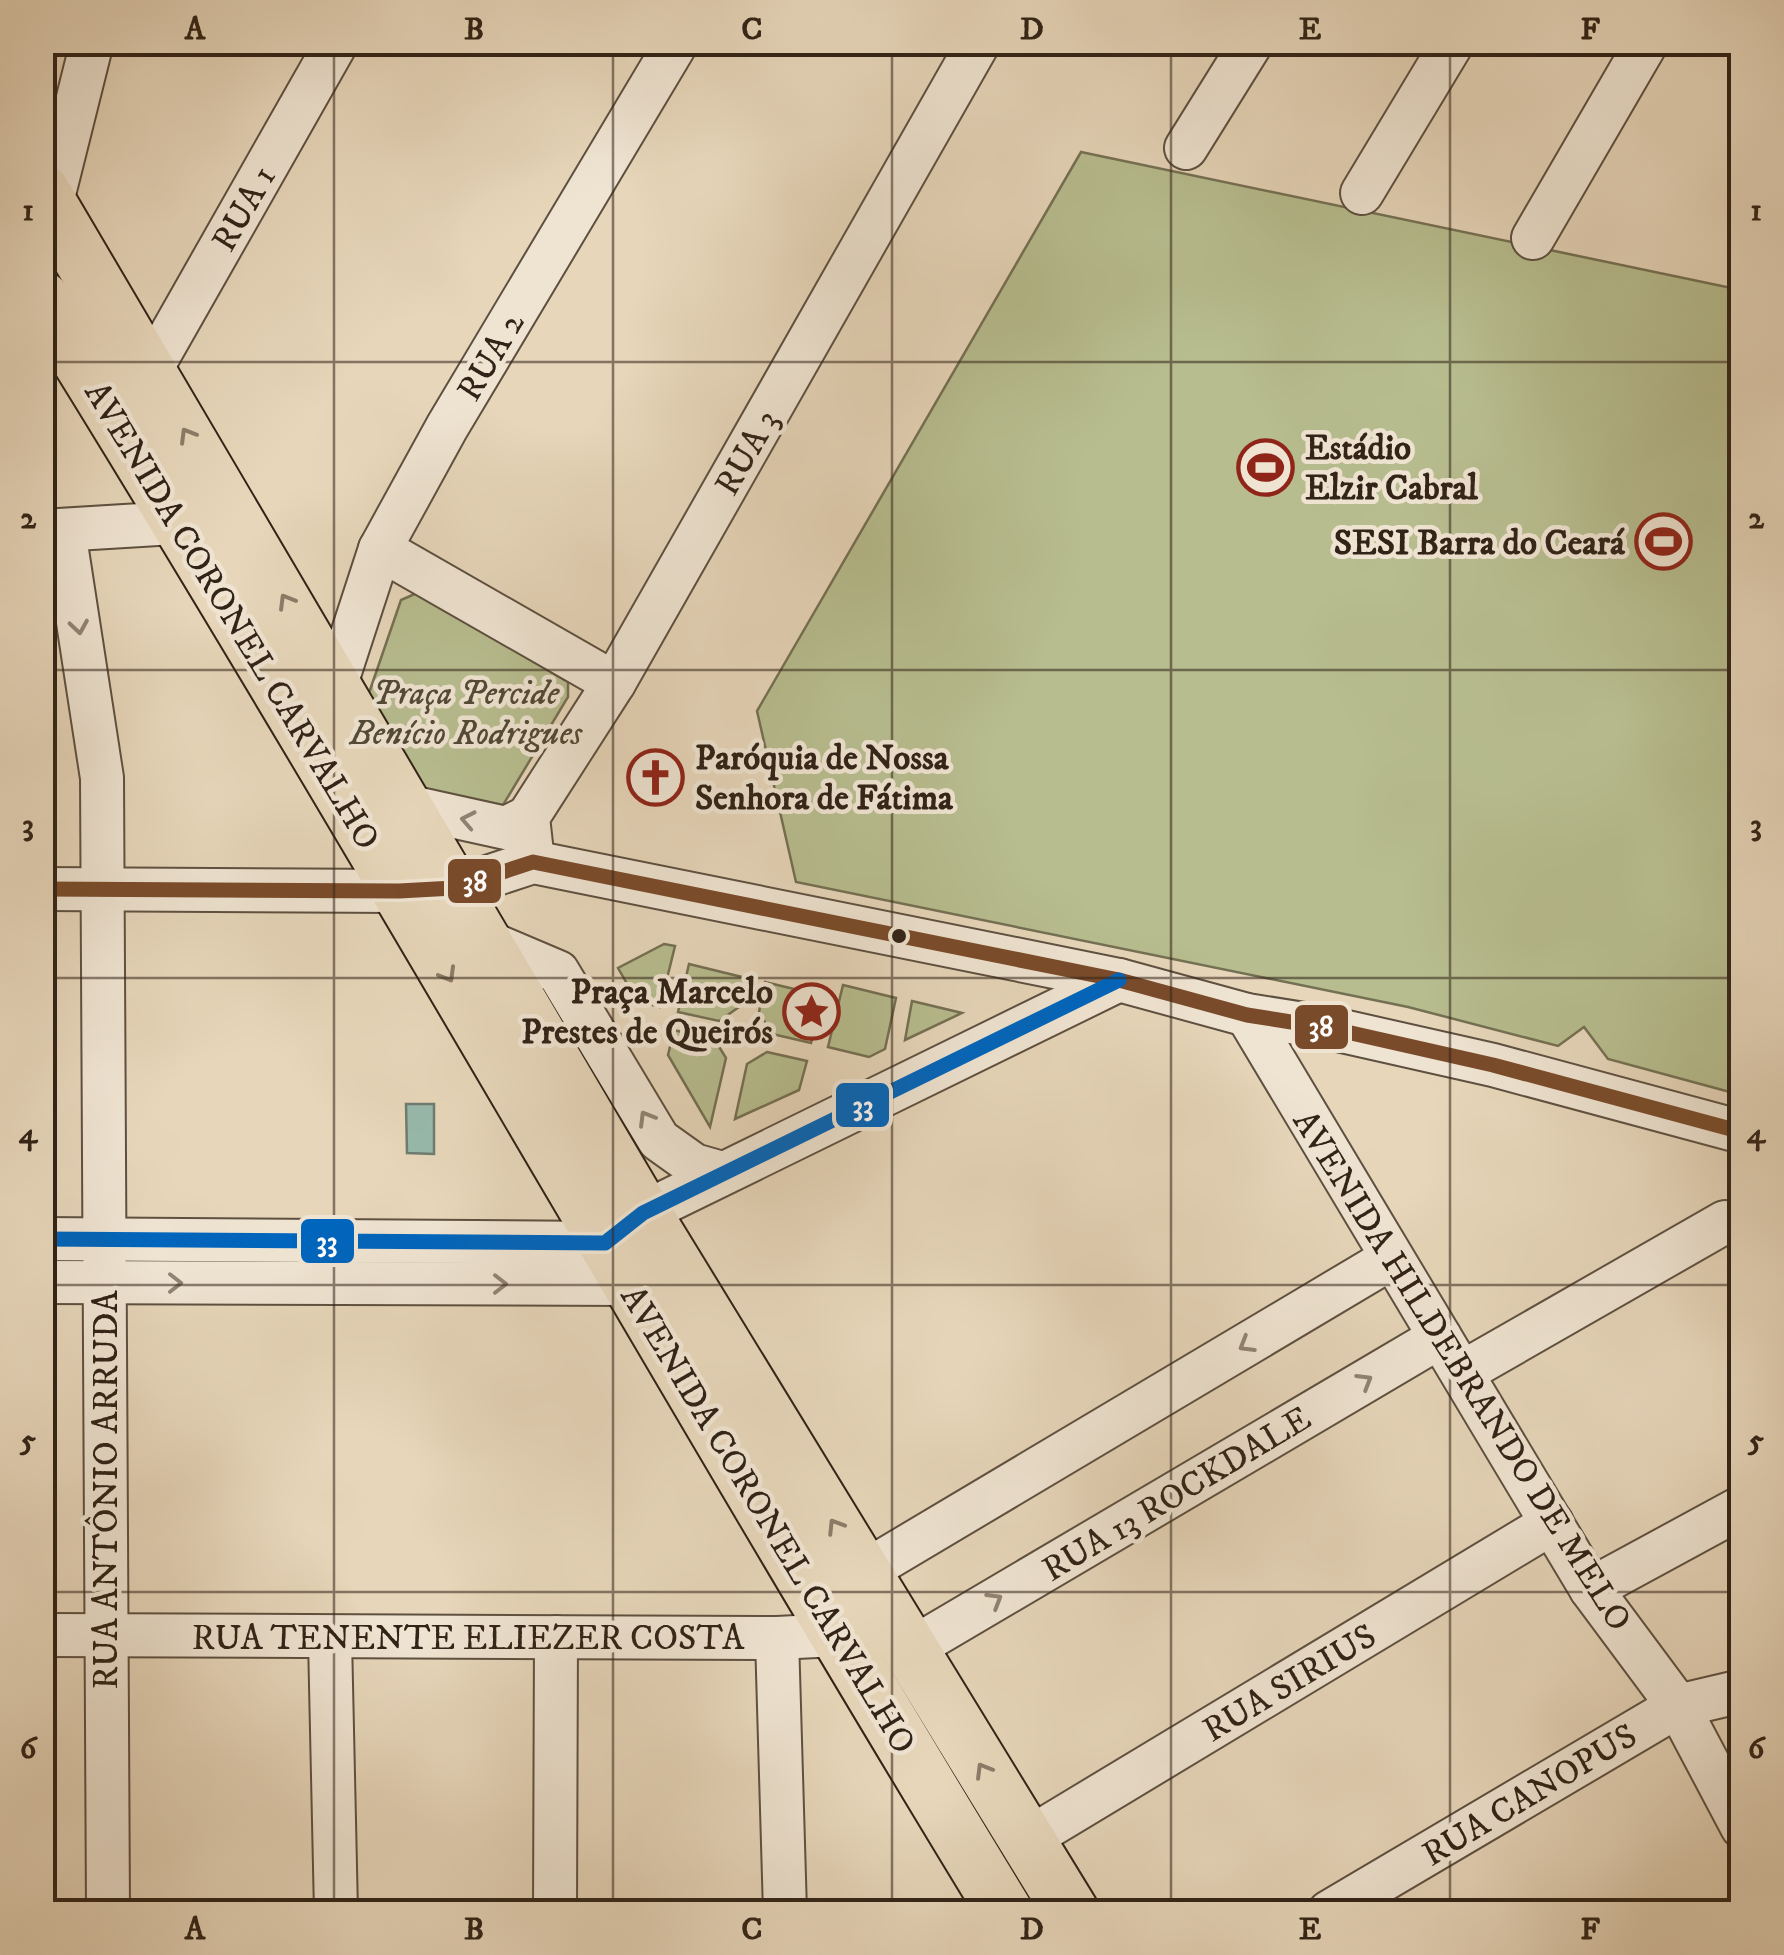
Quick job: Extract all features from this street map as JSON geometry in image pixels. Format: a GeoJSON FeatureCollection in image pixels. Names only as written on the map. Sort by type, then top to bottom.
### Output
{"type":"FeatureCollection","features":[{"type":"Feature","properties":{"kind":"main road","name":"AVENIDA CORONEL CARVALHO"},"geometry":{"type":"LineString","coordinates":[[47,200],[485,941],[626,1247],[836,1635],[1005,1912]]}},
{"type":"Feature","properties":{"kind":"main road","name":"AVENIDA CORONEL CARVALHO"},"geometry":{"type":"LineString","coordinates":[[42,299],[181,522],[399,892],[626,1247],[887,1610],[1071,1912]]}},
{"type":"Feature","properties":{"kind":"street"},"geometry":{"type":"LineString","coordinates":[[47,200],[92,42]]}},
{"type":"Feature","properties":{"kind":"street","name":"RUA 1"},"geometry":{"type":"LineString","coordinates":[[150,373],[337,42]]}},
{"type":"Feature","properties":{"kind":"street","name":"RUA 2"},"geometry":{"type":"LineString","coordinates":[[336,684],[380,549],[447,427],[677,42]]}},
{"type":"Feature","properties":{"kind":"street","name":"RUA 3"},"geometry":{"type":"LineString","coordinates":[[528,817],[614,684],[979,42]]}},
{"type":"Feature","properties":{"kind":"street"},"geometry":{"type":"LineString","coordinates":[[1186,148],[1252,42]]}},
{"type":"Feature","properties":{"kind":"street"},"geometry":{"type":"LineString","coordinates":[[1362,193],[1453,42]]}},
{"type":"Feature","properties":{"kind":"street"},"geometry":{"type":"LineString","coordinates":[[1533,238],[1647,42]]}},
{"type":"Feature","properties":{"kind":"street"},"geometry":{"type":"LineString","coordinates":[[53,531],[237,519]]}},
{"type":"Feature","properties":{"kind":"street","name":"RUA ANTÔNIO ARRUDA"},"geometry":{"type":"LineString","coordinates":[[53,531],[102,778],[108,1912]]}},
{"type":"Feature","properties":{"kind":"street"},"geometry":{"type":"LineString","coordinates":[[380,549],[614,684]]}},
{"type":"Feature","properties":{"kind":"street"},"geometry":{"type":"LineString","coordinates":[[406,806],[506,828],[528,817]]}},
{"type":"Feature","properties":{"kind":"street"},"geometry":{"type":"LineString","coordinates":[[528,817],[533,862]]}},
{"type":"Feature","properties":{"kind":"street"},"geometry":{"type":"LineString","coordinates":[[528,817],[546,836],[643,883]]}},
{"type":"Feature","properties":{"kind":"street"},"geometry":{"type":"LineString","coordinates":[[42,888],[399,892],[454,888],[533,862],[1119,980],[1247,1016],[1329,1028],[1492,1064],[1742,1132]]}},
{"type":"Feature","properties":{"kind":"street"},"geometry":{"type":"LineString","coordinates":[[485,941],[558,972],[659,1140],[694,1165],[722,1173]]}},
{"type":"Feature","properties":{"kind":"street"},"geometry":{"type":"LineString","coordinates":[[42,1282],[104,1282],[626,1247],[722,1173],[1119,980]]}},
{"type":"Feature","properties":{"kind":"street","name":"AVENIDA HILDEBRANDO DE MELO"},"geometry":{"type":"LineString","coordinates":[[1247,1016],[1591,1589],[1678,1706],[1742,1827]]}},
{"type":"Feature","properties":{"kind":"street","name":"RUA 13 ROCKDALE"},"geometry":{"type":"LineString","coordinates":[[887,1610],[1451,1354],[1725,1222]]}},
{"type":"Feature","properties":{"kind":"street"},"geometry":{"type":"LineString","coordinates":[[42,1239],[626,1247]]}},
{"type":"Feature","properties":{"kind":"street"},"geometry":{"type":"LineString","coordinates":[[887,1610],[1390,1259]]}},
{"type":"Feature","properties":{"kind":"street"},"geometry":{"type":"LineString","coordinates":[[1591,1589],[1742,1507]]}},
{"type":"Feature","properties":{"kind":"street","name":"RUA SIRIUS"},"geometry":{"type":"LineString","coordinates":[[1026,1840],[1552,1523]]}},
{"type":"Feature","properties":{"kind":"street","name":"RUA TENENTE ELIEZER COSTA"},"geometry":{"type":"LineString","coordinates":[[42,1634],[777,1638],[836,1635],[887,1610]]}},
{"type":"Feature","properties":{"kind":"street"},"geometry":{"type":"LineString","coordinates":[[555,1912],[556,1637]]}},
{"type":"Feature","properties":{"kind":"street"},"geometry":{"type":"LineString","coordinates":[[330,1638],[336,1912]]}},
{"type":"Feature","properties":{"kind":"street"},"geometry":{"type":"LineString","coordinates":[[777,1638],[785,1912]]}},
{"type":"Feature","properties":{"kind":"street","name":"RUA CANOPUS"},"geometry":{"type":"LineString","coordinates":[[1329,1912],[1678,1706],[1742,1691]]}},
{"type":"Feature","properties":{"kind":"green space","name":"Estádio Elzir Cabral"},"geometry":{"type":"Polygon","coordinates":[[[1081,152],[1741,290],[1741,1095],[1608,1059],[1584,1027],[1558,1046],[1408,1007],[796,882],[757,711],[1081,152]]]}},
{"type":"Feature","properties":{"kind":"green space","name":"Praça Percide Benício Rodrigues"},"geometry":{"type":"Polygon","coordinates":[[[417,593],[568,682],[568,697],[500,810],[488,810],[415,785],[369,693],[401,600],[417,593]]]}},
{"type":"Feature","properties":{"kind":"green space"},"geometry":{"type":"Polygon","coordinates":[[[664,944],[675,946],[660,1007],[637,1001],[618,968],[664,944]]]}},
{"type":"Feature","properties":{"kind":"green space"},"geometry":{"type":"Polygon","coordinates":[[[689,964],[746,978],[739,1007],[719,1021],[678,1012],[689,964]]]}},
{"type":"Feature","properties":{"kind":"green space"},"geometry":{"type":"Polygon","coordinates":[[[765,982],[823,996],[811,1043],[772,1034],[759,1012],[765,982]]]}},
{"type":"Feature","properties":{"kind":"green space"},"geometry":{"type":"Polygon","coordinates":[[[843,985],[896,998],[885,1049],[869,1057],[828,1047],[843,985]]]}},
{"type":"Feature","properties":{"kind":"green space"},"geometry":{"type":"Polygon","coordinates":[[[912,1001],[962,1013],[905,1040],[912,1001]]]}},
{"type":"Feature","properties":{"kind":"green space"},"geometry":{"type":"Polygon","coordinates":[[[674,1030],[715,1040],[726,1058],[710,1127],[668,1055],[674,1030]]]}},
{"type":"Feature","properties":{"kind":"green space"},"geometry":{"type":"Polygon","coordinates":[[[767,1052],[807,1061],[799,1090],[735,1119],[747,1064],[767,1052]]]}},
{"type":"Feature","properties":{"kind":"shaded area"},"geometry":{"type":"Polygon","coordinates":[[[406,1104],[434,1104],[434,1154],[407,1153],[406,1104]]]}},
{"type":"Feature","properties":{"kind":"transit line","name":"38"},"geometry":{"type":"LineString","coordinates":[[42,889],[454,888],[533,862],[1119,980],[1247,1015],[1329,1028],[1493,1065],[1742,1132]]}},
{"type":"Feature","properties":{"kind":"transit line","name":"33"},"geometry":{"type":"LineString","coordinates":[[42,1239],[605,1243],[643,1213],[1119,980]]}},
{"type":"Feature","properties":{"kind":"place","name":"Estádio Elzir Cabral"},"geometry":{"type":"Point","coordinates":[1266,467]}},
{"type":"Feature","properties":{"kind":"place","name":"SESI Barra do Ceará"},"geometry":{"type":"Point","coordinates":[1664,542]}},
{"type":"Feature","properties":{"kind":"place","name":"Paróquia de Nossa Senhora de Fátima"},"geometry":{"type":"Point","coordinates":[656,777]}},
{"type":"Feature","properties":{"kind":"place","name":"Praça Marcelo Prestes de Queirós"},"geometry":{"type":"Point","coordinates":[812,1011]}}]}
